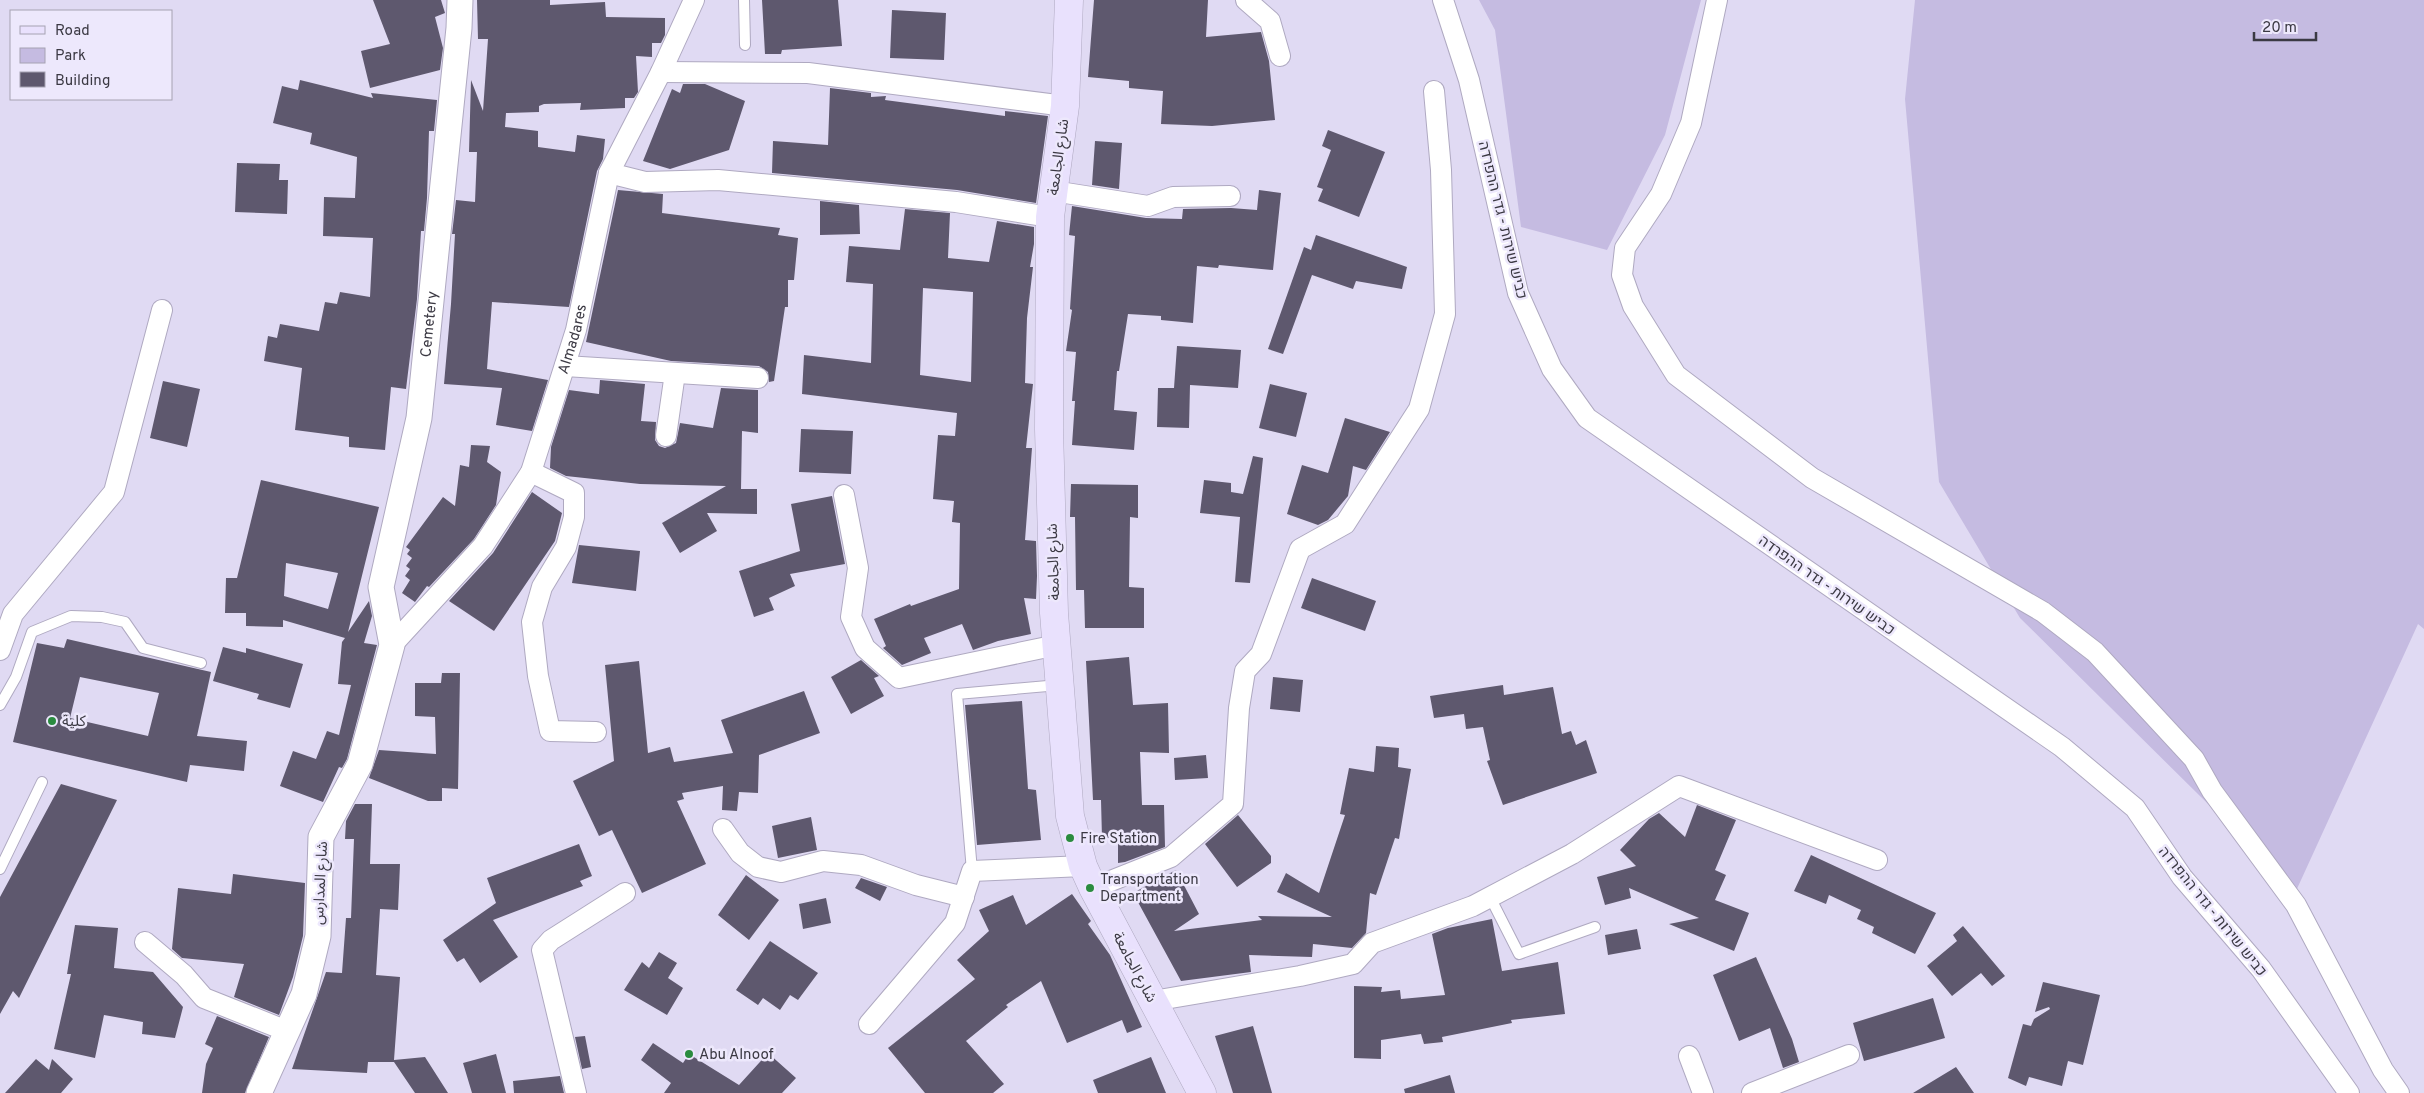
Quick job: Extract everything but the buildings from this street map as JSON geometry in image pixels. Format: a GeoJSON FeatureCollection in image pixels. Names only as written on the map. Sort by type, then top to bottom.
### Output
{"type":"FeatureCollection","features":[{"type":"Feature","properties":{"kind":"main road","name":"شارع الجامعة"},"geometry":{"type":"LineString","coordinates":[[1069,0],[1065,106],[1052,204],[1049,429],[1057,645],[1070,816],[1088,877],[1202,1093]]}},
{"type":"Feature","properties":{"kind":"street","name":"Cemetery"},"geometry":{"type":"LineString","coordinates":[[392,645],[381,587],[419,418],[459,28],[460,0]]}},
{"type":"Feature","properties":{"kind":"street","name":"Almadares"},"geometry":{"type":"LineString","coordinates":[[392,645],[483,546],[531,472],[576,330],[609,173],[661,72],[694,0]]}},
{"type":"Feature","properties":{"kind":"street"},"geometry":{"type":"LineString","coordinates":[[1246,0],[1270,21],[1280,56]]}},
{"type":"Feature","properties":{"kind":"street","name":"כביש שירות - גדר ההפרדה"},"geometry":{"type":"LineString","coordinates":[[1443,0],[1469,80],[1518,293],[1552,369],[1587,418],[2062,747],[2134,808],[2182,877],[2260,969],[2349,1093]]}},
{"type":"Feature","properties":{"kind":"street"},"geometry":{"type":"LineString","coordinates":[[1717,0],[1691,123],[1661,194],[1625,248],[1622,275],[1632,306],[1676,375],[1812,478],[2043,612],[2094,652],[2194,759],[2212,791],[2296,905],[2383,1070],[2399,1093]]}},
{"type":"Feature","properties":{"kind":"street"},"geometry":{"type":"LineString","coordinates":[[661,72],[808,73],[1065,106]]}},
{"type":"Feature","properties":{"kind":"street"},"geometry":{"type":"LineString","coordinates":[[869,1024],[955,923],[972,871],[1088,877],[1171,858],[1232,804],[1239,708],[1245,671],[1261,654],[1300,549],[1345,524],[1419,409],[1445,314],[1441,170],[1434,90]]}},
{"type":"Feature","properties":{"kind":"street"},"geometry":{"type":"LineString","coordinates":[[609,173],[645,182],[718,180],[956,202],[1148,206],[1173,197],[1230,196]]}},
{"type":"Feature","properties":{"kind":"street"},"geometry":{"type":"LineString","coordinates":[[0,650],[13,614],[114,492],[162,310]]}},
{"type":"Feature","properties":{"kind":"street"},"geometry":{"type":"LineString","coordinates":[[564,366],[758,378]]}},
{"type":"Feature","properties":{"kind":"street"},"geometry":{"type":"LineString","coordinates":[[666,436],[676,373]]}},
{"type":"Feature","properties":{"kind":"street"},"geometry":{"type":"LineString","coordinates":[[531,472],[574,493],[574,517],[566,547],[542,587],[532,622],[538,676],[550,731],[596,732]]}},
{"type":"Feature","properties":{"kind":"street"},"geometry":{"type":"LineString","coordinates":[[844,495],[858,568],[851,617],[865,648],[899,678],[1057,645]]}},
{"type":"Feature","properties":{"kind":"street","name":"شارع المدارس"},"geometry":{"type":"LineString","coordinates":[[259,1093],[304,994],[318,936],[321,837],[360,764],[392,645]]}},
{"type":"Feature","properties":{"kind":"street"},"geometry":{"type":"LineString","coordinates":[[1153,1001],[1300,976],[1353,964],[1372,944],[1473,906],[1572,854],[1679,786],[1877,860]]}},
{"type":"Feature","properties":{"kind":"street"},"geometry":{"type":"LineString","coordinates":[[723,829],[740,853],[758,867],[781,872],[823,860],[861,865],[916,885],[964,897]]}},
{"type":"Feature","properties":{"kind":"street"},"geometry":{"type":"LineString","coordinates":[[576,1093],[542,950],[551,940],[625,893]]}},
{"type":"Feature","properties":{"kind":"street"},"geometry":{"type":"LineString","coordinates":[[145,942],[184,975],[204,998],[287,1031]]}},
{"type":"Feature","properties":{"kind":"street"},"geometry":{"type":"LineString","coordinates":[[1752,1093],[1850,1055]]}},
{"type":"Feature","properties":{"kind":"street"},"geometry":{"type":"LineString","coordinates":[[1689,1056],[1703,1093]]}},
{"type":"Feature","properties":{"kind":"lane"},"geometry":{"type":"LineString","coordinates":[[744,0],[745,46]]}},
{"type":"Feature","properties":{"kind":"lane"},"geometry":{"type":"LineString","coordinates":[[0,705],[16,677],[32,632],[71,616],[102,616],[125,622],[143,648],[201,664]]}},
{"type":"Feature","properties":{"kind":"lane"},"geometry":{"type":"LineString","coordinates":[[972,871],[957,694],[1061,685]]}},
{"type":"Feature","properties":{"kind":"lane"},"geometry":{"type":"LineString","coordinates":[[0,870],[42,782]]}},
{"type":"Feature","properties":{"kind":"lane"},"geometry":{"type":"LineString","coordinates":[[1490,897],[1519,954],[1595,927]]}},
{"type":"Feature","properties":{"kind":"green space"},"geometry":{"type":"Polygon","coordinates":[[[1479,0],[1701,0],[1665,135],[1607,250],[1521,227],[1495,30],[1479,0]]]}},
{"type":"Feature","properties":{"kind":"green space"},"geometry":{"type":"Polygon","coordinates":[[[1915,0],[2424,0],[2424,629],[2418,624],[2296,891],[2020,618],[1939,482],[1905,99],[1915,0]]]}},
{"type":"Feature","properties":{"kind":"place","name":"كلية"},"geometry":{"type":"Point","coordinates":[52,721]}},
{"type":"Feature","properties":{"kind":"place","name":"Fire Station"},"geometry":{"type":"Point","coordinates":[1070,838]}},
{"type":"Feature","properties":{"kind":"place","name":"Transportation Department"},"geometry":{"type":"Point","coordinates":[1090,888]}},
{"type":"Feature","properties":{"kind":"place","name":"Abu Alnoof"},"geometry":{"type":"Point","coordinates":[689,1054]}}]}
